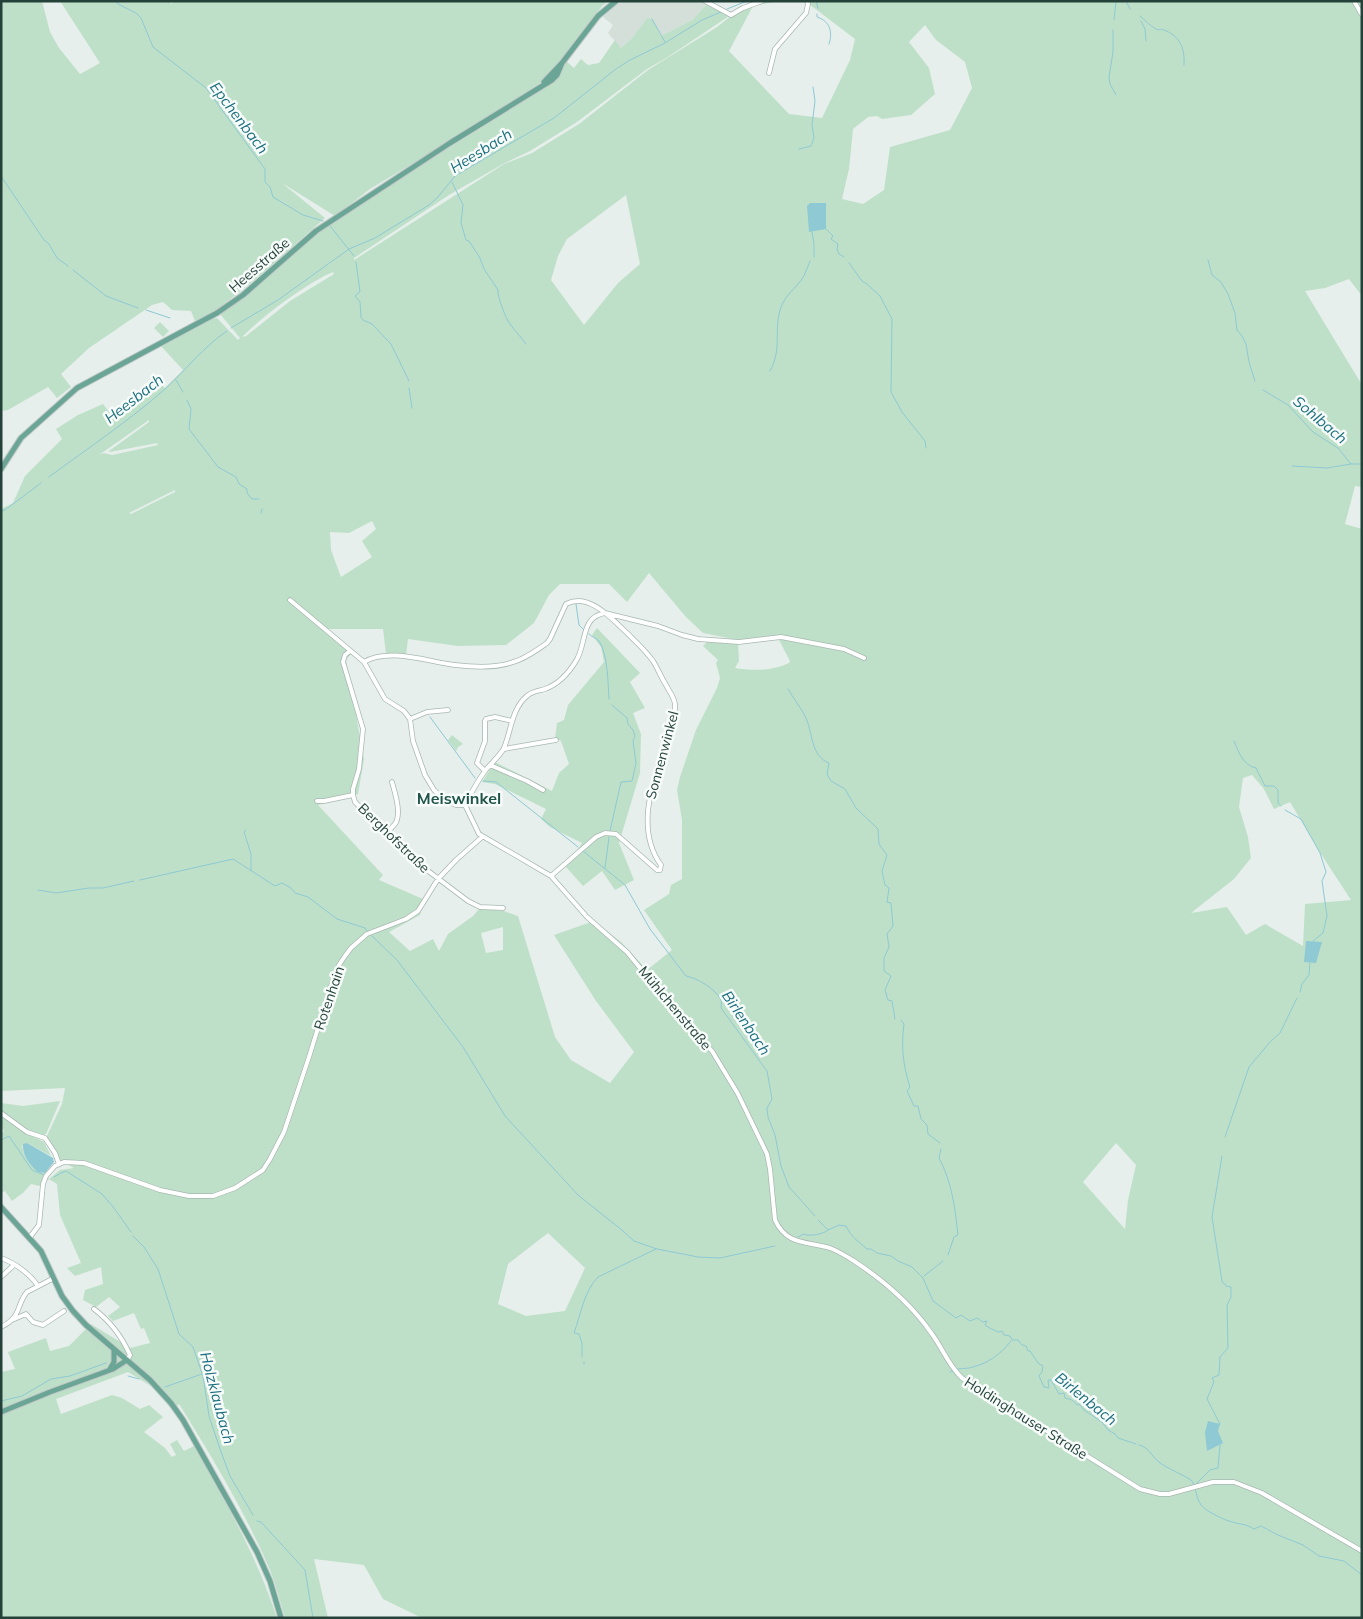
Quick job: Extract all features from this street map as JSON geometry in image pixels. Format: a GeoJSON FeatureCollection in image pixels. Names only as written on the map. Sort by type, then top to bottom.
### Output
{"type":"FeatureCollection","features":[{"type":"Feature","properties":{"kind":"main road","name":"Heesstraße"},"geometry":{"type":"LineString","coordinates":[[1,469],[21,438],[77,388],[217,313],[244,295],[316,231],[450,143],[520,101],[542,85],[562,63],[598,16],[616,1]]}},
{"type":"Feature","properties":{"kind":"main road"},"geometry":{"type":"LineString","coordinates":[[1,1207],[30,1237],[46,1259],[62,1296],[73,1312],[163,1394],[183,1420],[266,1570],[281,1618]]}},
{"type":"Feature","properties":{"kind":"main road"},"geometry":{"type":"LineString","coordinates":[[110,1370],[114,1362],[114,1348]]}},
{"type":"Feature","properties":{"kind":"main road"},"geometry":{"type":"LineString","coordinates":[[1,1412],[110,1370],[127,1360]]}},
{"type":"Feature","properties":{"kind":"street"},"geometry":{"type":"LineString","coordinates":[[705,1],[731,15],[762,1]]}},
{"type":"Feature","properties":{"kind":"street"},"geometry":{"type":"LineString","coordinates":[[769,73],[775,48],[806,13],[807,1]]}},
{"type":"Feature","properties":{"kind":"street"},"geometry":{"type":"LineString","coordinates":[[1354,1],[1362,15]]}},
{"type":"Feature","properties":{"kind":"street"},"geometry":{"type":"LineString","coordinates":[[290,600],[364,662],[385,698],[404,711],[410,719],[413,741],[430,785],[448,802],[456,805],[465,804]]}},
{"type":"Feature","properties":{"kind":"street"},"geometry":{"type":"LineString","coordinates":[[364,662],[372,658],[386,656],[456,665],[508,664],[547,643],[553,634],[563,608],[571,602],[580,601],[605,612],[698,639],[744,641],[781,637],[844,649],[864,658]]}},
{"type":"Feature","properties":{"kind":"street"},"geometry":{"type":"LineString","coordinates":[[465,804],[485,771],[504,749],[512,721],[522,702],[528,695],[554,685],[568,673],[579,657],[590,621],[598,614],[605,612]]}},
{"type":"Feature","properties":{"kind":"street","name":"Sonnenwinkel"},"geometry":{"type":"LineString","coordinates":[[551,876],[596,837],[605,833],[616,834],[657,870],[661,868],[649,839],[647,823],[651,788],[671,731],[675,716],[675,702],[652,660],[605,612]]}},
{"type":"Feature","properties":{"kind":"street","name":"Berghofstraße"},"geometry":{"type":"LineString","coordinates":[[350,651],[345,655],[343,662],[362,729],[359,769],[353,795],[355,802],[407,855],[469,902],[480,906],[503,908]]}},
{"type":"Feature","properties":{"kind":"street"},"geometry":{"type":"LineString","coordinates":[[410,719],[427,712],[448,710]]}},
{"type":"Feature","properties":{"kind":"street"},"geometry":{"type":"LineString","coordinates":[[485,771],[477,763],[485,741],[484,721],[495,717],[512,721]]}},
{"type":"Feature","properties":{"kind":"street"},"geometry":{"type":"LineString","coordinates":[[504,749],[556,740]]}},
{"type":"Feature","properties":{"kind":"street"},"geometry":{"type":"LineString","coordinates":[[490,765],[527,780],[543,790]]}},
{"type":"Feature","properties":{"kind":"street"},"geometry":{"type":"LineString","coordinates":[[386,834],[396,823],[397,818],[396,797],[392,782]]}},
{"type":"Feature","properties":{"kind":"street"},"geometry":{"type":"LineString","coordinates":[[317,801],[353,795]]}},
{"type":"Feature","properties":{"kind":"street"},"geometry":{"type":"LineString","coordinates":[[465,804],[474,825],[482,837]]}},
{"type":"Feature","properties":{"kind":"street","name":"Mühlchenstraße"},"geometry":{"type":"LineString","coordinates":[[482,837],[551,876],[587,917],[627,952],[719,1061],[738,1094],[764,1148],[770,1169],[775,1220],[788,1237]]}},
{"type":"Feature","properties":{"kind":"street","name":"Rotenhain"},"geometry":{"type":"LineString","coordinates":[[59,1164],[77,1161],[160,1190],[189,1196],[213,1196],[235,1188],[263,1170],[284,1132],[331,986],[342,960],[351,948],[367,934],[406,919],[418,911],[438,879],[482,837]]}},
{"type":"Feature","properties":{"kind":"street"},"geometry":{"type":"LineString","coordinates":[[1,1113],[21,1128],[45,1138],[55,1153],[59,1164],[47,1174],[43,1184],[41,1220],[36,1231],[30,1237]]}},
{"type":"Feature","properties":{"kind":"street","name":"Holdinghauser Straße"},"geometry":{"type":"LineString","coordinates":[[788,1237],[800,1243],[829,1248],[841,1253],[867,1270],[892,1290],[920,1320],[932,1334],[949,1363],[962,1378],[1140,1489],[1160,1494],[1225,1481],[1249,1487],[1362,1552]]}},
{"type":"Feature","properties":{"kind":"street"},"geometry":{"type":"LineString","coordinates":[[1,1258],[30,1276],[38,1286]]}},
{"type":"Feature","properties":{"kind":"street"},"geometry":{"type":"LineString","coordinates":[[1,1277],[14,1265]]}},
{"type":"Feature","properties":{"kind":"street"},"geometry":{"type":"LineString","coordinates":[[12,1320],[19,1311],[25,1295],[54,1278]]}},
{"type":"Feature","properties":{"kind":"street"},"geometry":{"type":"LineString","coordinates":[[94,1309],[109,1320],[128,1350],[130,1355],[127,1360]]}},
{"type":"Feature","properties":{"kind":"street"},"geometry":{"type":"LineString","coordinates":[[1,1327],[26,1314],[33,1322],[43,1325],[64,1311]]}},
{"type":"Feature","properties":{"kind":"shaded area"},"geometry":{"type":"Polygon","coordinates":[[[623,1],[701,1],[706,5],[692,20],[661,36],[652,19],[647,18],[632,38],[621,48],[608,33],[613,25],[603,17],[613,6],[623,1]]]}},
{"type":"Feature","properties":{"kind":"green space"},"geometry":{"type":"Polygon","coordinates":[[[1,1],[42,1],[50,32],[59,48],[80,74],[100,63],[60,1],[169,1],[172,4],[172,1],[607,2],[602,6],[571,50],[539,84],[447,143],[370,189],[335,216],[282,183],[325,218],[257,278],[210,315],[195,321],[191,311],[172,310],[163,302],[152,305],[89,348],[61,374],[71,387],[57,398],[48,387],[8,410],[1,411],[1,1]]]}},
{"type":"Feature","properties":{"kind":"green space"},"geometry":{"type":"Polygon","coordinates":[[[755,1],[779,1],[753,6],[755,1]]]}},
{"type":"Feature","properties":{"kind":"green space"},"geometry":{"type":"Polygon","coordinates":[[[805,1],[1362,1],[1362,296],[1349,279],[1325,288],[1305,291],[1362,385],[1362,487],[1355,486],[1345,524],[1362,529],[1362,1618],[422,1618],[383,1599],[364,1565],[314,1559],[328,1618],[285,1618],[270,1570],[250,1527],[216,1465],[179,1404],[173,1411],[151,1386],[128,1372],[56,1399],[61,1414],[112,1395],[122,1398],[140,1409],[149,1405],[163,1417],[144,1432],[165,1448],[172,1457],[176,1455],[170,1444],[177,1440],[184,1451],[194,1446],[250,1550],[277,1618],[1,1618],[1,1372],[15,1369],[8,1352],[46,1338],[50,1351],[69,1346],[91,1324],[130,1348],[150,1343],[144,1328],[141,1329],[134,1313],[113,1321],[108,1316],[120,1307],[109,1297],[96,1307],[83,1300],[85,1290],[103,1284],[101,1267],[75,1276],[67,1268],[81,1263],[60,1215],[57,1184],[49,1179],[60,1170],[74,1168],[60,1161],[46,1138],[62,1104],[65,1088],[1,1091],[1,509],[13,503],[25,476],[62,439],[56,429],[78,415],[103,404],[109,412],[133,397],[155,379],[165,388],[183,370],[160,345],[212,319],[217,318],[238,340],[240,338],[220,314],[245,296],[318,231],[554,81],[559,77],[566,61],[574,68],[581,59],[588,65],[599,63],[615,40],[621,48],[632,38],[647,18],[652,19],[661,36],[692,20],[706,5],[729,16],[647,69],[577,122],[530,151],[503,164],[449,195],[354,258],[354,260],[504,164],[532,153],[579,124],[648,70],[717,27],[731,16],[753,6],[729,51],[789,114],[822,118],[850,60],[855,39],[805,1]],[[925,25],[909,42],[929,68],[935,94],[911,115],[882,119],[877,116],[868,117],[853,129],[849,169],[842,199],[863,204],[884,190],[890,147],[950,130],[972,88],[965,62],[936,40],[925,25]],[[626,195],[567,239],[558,256],[551,280],[584,325],[618,283],[640,264],[626,195]],[[333,272],[297,292],[242,337],[246,336],[290,301],[334,274],[333,272]],[[149,420],[99,455],[104,453],[112,455],[158,445],[157,443],[109,451],[149,422],[149,420]],[[175,490],[129,513],[131,514],[175,492],[175,490]],[[372,521],[349,533],[330,532],[331,550],[341,577],[372,557],[362,541],[376,529],[372,521]],[[649,573],[627,602],[609,584],[560,584],[549,595],[534,623],[506,645],[458,646],[408,639],[406,655],[386,654],[383,629],[328,629],[351,654],[346,660],[364,759],[358,794],[318,805],[383,875],[379,880],[423,899],[420,915],[389,932],[410,951],[433,939],[439,951],[448,934],[473,916],[480,908],[504,911],[518,916],[555,1037],[571,1060],[610,1083],[634,1052],[596,1001],[554,935],[594,921],[621,942],[647,970],[672,950],[644,910],[669,894],[671,885],[682,879],[682,820],[677,790],[696,730],[720,678],[716,663],[718,660],[703,646],[707,642],[738,643],[739,661],[735,668],[748,670],[769,669],[783,666],[790,661],[779,640],[776,638],[748,642],[703,633],[686,617],[649,573]],[[1252,775],[1243,778],[1239,807],[1248,837],[1251,858],[1234,879],[1191,913],[1227,907],[1246,935],[1265,924],[1303,946],[1305,904],[1351,900],[1290,802],[1274,809],[1264,789],[1252,775]],[[503,927],[481,933],[486,953],[503,950],[503,927]],[[1116,1143],[1083,1182],[1125,1229],[1128,1200],[1136,1165],[1116,1143]],[[548,1233],[508,1264],[498,1304],[526,1316],[565,1311],[585,1268],[548,1233]]]}},
{"type":"Feature","properties":{"kind":"green space"},"geometry":{"type":"Polygon","coordinates":[[[160,322],[169,331],[163,337],[154,328],[160,322]]]}},
{"type":"Feature","properties":{"kind":"green space"},"geometry":{"type":"Polygon","coordinates":[[[597,628],[640,673],[630,682],[645,708],[633,713],[641,734],[640,773],[619,843],[634,880],[615,890],[602,871],[583,886],[566,867],[582,843],[550,827],[541,819],[546,809],[495,784],[482,782],[495,762],[552,791],[559,773],[569,764],[561,741],[555,738],[557,723],[564,720],[568,705],[604,662],[601,647],[592,635],[597,628]]]}},
{"type":"Feature","properties":{"kind":"green space"},"geometry":{"type":"Polygon","coordinates":[[[452,735],[463,744],[456,751],[448,740],[452,735]]]}},
{"type":"Feature","properties":{"kind":"green space"},"geometry":{"type":"Polygon","coordinates":[[[60,1101],[46,1134],[42,1136],[26,1130],[1,1111],[1,1103],[23,1106],[60,1101]]]}},
{"type":"Feature","properties":{"kind":"green space"},"geometry":{"type":"Polygon","coordinates":[[[1,1116],[21,1130],[44,1142],[51,1156],[27,1143],[22,1146],[30,1163],[37,1170],[45,1173],[49,1179],[40,1186],[31,1184],[12,1201],[5,1191],[1,1193],[1,1133],[4,1131],[1,1126],[1,1116]]]}},
{"type":"Feature","properties":{"kind":"water"},"geometry":{"type":"Polygon","coordinates":[[[810,203],[826,203],[826,229],[809,232],[807,206],[810,203]]]}},
{"type":"Feature","properties":{"kind":"water"},"geometry":{"type":"Polygon","coordinates":[[[1306,941],[1322,942],[1316,963],[1304,962],[1306,941]]]}},
{"type":"Feature","properties":{"kind":"water"},"geometry":{"type":"Polygon","coordinates":[[[27,1143],[53,1158],[54,1162],[45,1173],[38,1172],[27,1160],[23,1144],[27,1143]]]}},
{"type":"Feature","properties":{"kind":"water"},"geometry":{"type":"Polygon","coordinates":[[[1208,1421],[1220,1424],[1218,1431],[1223,1443],[1207,1451],[1205,1432],[1208,1421]]]}},
{"type":"Feature","properties":{"kind":"waterway","name":"Epchenbach"},"geometry":{"type":"LineString","coordinates":[[116,1],[141,18],[153,47],[206,88],[265,169],[265,182],[270,187],[273,197],[303,215],[323,221]]}},
{"type":"Feature","properties":{"kind":"waterway","name":"Heesbach"},"geometry":{"type":"LineString","coordinates":[[727,9],[747,1]]}},
{"type":"Feature","properties":{"kind":"waterway"},"geometry":{"type":"LineString","coordinates":[[816,1],[818,8]]}},
{"type":"Feature","properties":{"kind":"waterway"},"geometry":{"type":"LineString","coordinates":[[1114,20],[1116,1]]}},
{"type":"Feature","properties":{"kind":"waterway"},"geometry":{"type":"LineString","coordinates":[[1126,1],[1130,9]]}},
{"type":"Feature","properties":{"kind":"waterway","name":"Heesbach"},"geometry":{"type":"LineString","coordinates":[[231,328],[278,300],[349,249],[375,238],[429,205],[455,176],[554,118],[616,69],[665,43],[702,20],[721,12]]}},
{"type":"Feature","properties":{"kind":"waterway"},"geometry":{"type":"LineString","coordinates":[[817,14],[817,17],[828,24],[831,35],[829,44]]}},
{"type":"Feature","properties":{"kind":"waterway"},"geometry":{"type":"LineString","coordinates":[[1140,16],[1157,30],[1162,29],[1178,39],[1184,53],[1184,65]]}},
{"type":"Feature","properties":{"kind":"waterway"},"geometry":{"type":"LineString","coordinates":[[652,19],[665,42]]}},
{"type":"Feature","properties":{"kind":"waterway"},"geometry":{"type":"LineString","coordinates":[[1141,21],[1145,29],[1146,41]]}},
{"type":"Feature","properties":{"kind":"waterway"},"geometry":{"type":"LineString","coordinates":[[1113,30],[1113,52],[1109,77],[1110,84],[1116,95]]}},
{"type":"Feature","properties":{"kind":"waterway"},"geometry":{"type":"LineString","coordinates":[[799,149],[811,146],[814,138],[812,125],[815,101],[813,87]]}},
{"type":"Feature","properties":{"kind":"waterway"},"geometry":{"type":"LineString","coordinates":[[1,176],[57,258],[68,266]]}},
{"type":"Feature","properties":{"kind":"waterway"},"geometry":{"type":"LineString","coordinates":[[452,182],[463,205],[461,223],[466,240],[469,241],[480,258],[484,269],[498,290],[500,302],[508,321],[526,344]]}},
{"type":"Feature","properties":{"kind":"waterway","name":"Epchenbach"},"geometry":{"type":"LineString","coordinates":[[330,226],[354,256]]}},
{"type":"Feature","properties":{"kind":"waterway"},"geometry":{"type":"LineString","coordinates":[[826,229],[833,236],[831,239],[838,244],[839,254],[844,257]]}},
{"type":"Feature","properties":{"kind":"waterway"},"geometry":{"type":"LineString","coordinates":[[812,232],[814,257]]}},
{"type":"Feature","properties":{"kind":"waterway","name":"Sohlbach"},"geometry":{"type":"LineString","coordinates":[[1208,260],[1212,275],[1221,282],[1228,294],[1235,313],[1237,330],[1246,344],[1255,381]]}},
{"type":"Feature","properties":{"kind":"waterway"},"geometry":{"type":"LineString","coordinates":[[770,371],[776,356],[778,318],[782,304],[801,281],[810,261]]}},
{"type":"Feature","properties":{"kind":"waterway"},"geometry":{"type":"LineString","coordinates":[[356,262],[360,292],[355,296],[360,302],[361,317],[372,324],[391,344],[409,381]]}},
{"type":"Feature","properties":{"kind":"waterway"},"geometry":{"type":"LineString","coordinates":[[849,263],[862,281],[880,296],[892,319],[891,392],[902,412],[925,441],[926,448]]}},
{"type":"Feature","properties":{"kind":"waterway"},"geometry":{"type":"LineString","coordinates":[[73,270],[106,296],[138,308]]}},
{"type":"Feature","properties":{"kind":"waterway"},"geometry":{"type":"LineString","coordinates":[[146,310],[170,318]]}},
{"type":"Feature","properties":{"kind":"waterway","name":"Heesbach"},"geometry":{"type":"LineString","coordinates":[[49,477],[151,401],[173,382],[210,344],[227,331]]}},
{"type":"Feature","properties":{"kind":"waterway"},"geometry":{"type":"LineString","coordinates":[[176,380],[183,392]]}},
{"type":"Feature","properties":{"kind":"waterway"},"geometry":{"type":"LineString","coordinates":[[409,388],[412,408]]}},
{"type":"Feature","properties":{"kind":"waterway","name":"Sohlbach"},"geometry":{"type":"LineString","coordinates":[[1263,390],[1288,405],[1313,432],[1338,448],[1351,464],[1362,464]]}},
{"type":"Feature","properties":{"kind":"waterway"},"geometry":{"type":"LineString","coordinates":[[187,400],[191,409],[189,429],[218,467],[236,477],[239,484],[247,489],[247,493],[252,499],[259,499]]}},
{"type":"Feature","properties":{"kind":"waterway"},"geometry":{"type":"LineString","coordinates":[[1292,466],[1327,468],[1351,464]]}},
{"type":"Feature","properties":{"kind":"waterway","name":"Heesbach"},"geometry":{"type":"LineString","coordinates":[[1,511],[41,483]]}},
{"type":"Feature","properties":{"kind":"waterway"},"geometry":{"type":"LineString","coordinates":[[261,513],[262,509]]}},
{"type":"Feature","properties":{"kind":"waterway"},"geometry":{"type":"LineString","coordinates":[[576,604],[579,625],[584,630]]}},
{"type":"Feature","properties":{"kind":"waterway"},"geometry":{"type":"LineString","coordinates":[[589,634],[599,641],[604,653],[609,699]]}},
{"type":"Feature","properties":{"kind":"waterway"},"geometry":{"type":"LineString","coordinates":[[788,689],[808,722],[818,755],[829,763],[827,774],[831,781],[845,789],[856,808],[878,829],[879,844],[887,855],[882,871],[885,885],[889,888],[887,902],[891,903],[893,926],[887,934],[889,947],[884,958],[884,971],[891,976],[885,990],[888,1000],[892,1001],[895,1019]]}},
{"type":"Feature","properties":{"kind":"waterway"},"geometry":{"type":"LineString","coordinates":[[610,831],[621,782],[632,781],[636,763],[633,730],[628,724],[627,718],[612,705]]}},
{"type":"Feature","properties":{"kind":"waterway","name":"Birlenbach"},"geometry":{"type":"LineString","coordinates":[[430,717],[475,778]]}},
{"type":"Feature","properties":{"kind":"waterway"},"geometry":{"type":"LineString","coordinates":[[1234,741],[1242,758],[1256,768],[1265,786],[1274,786],[1278,790],[1278,803],[1281,806]]}},
{"type":"Feature","properties":{"kind":"waterway","name":"Birlenbach"},"geometry":{"type":"LineString","coordinates":[[483,781],[496,782],[578,847]]}},
{"type":"Feature","properties":{"kind":"waterway"},"geometry":{"type":"LineString","coordinates":[[1285,810],[1301,819],[1320,853],[1326,872],[1322,881],[1327,916],[1323,933],[1313,941]]}},
{"type":"Feature","properties":{"kind":"waterway"},"geometry":{"type":"LineString","coordinates":[[246,830],[244,832],[251,854],[251,870]]}},
{"type":"Feature","properties":{"kind":"waterway"},"geometry":{"type":"LineString","coordinates":[[605,868],[609,837]]}},
{"type":"Feature","properties":{"kind":"waterway","name":"Birlenbach"},"geometry":{"type":"LineString","coordinates":[[583,851],[625,885],[650,929],[686,976],[706,985],[719,996],[721,1008],[767,1071],[772,1099],[767,1108],[768,1117],[775,1135],[781,1166],[789,1187],[815,1216]]}},
{"type":"Feature","properties":{"kind":"waterway"},"geometry":{"type":"LineString","coordinates":[[140,880],[233,859],[275,886],[282,883],[291,888],[295,893],[308,897],[337,919],[365,928],[367,931]]}},
{"type":"Feature","properties":{"kind":"waterway"},"geometry":{"type":"LineString","coordinates":[[38,890],[56,893],[103,888],[134,881]]}},
{"type":"Feature","properties":{"kind":"waterway"},"geometry":{"type":"LineString","coordinates":[[372,936],[397,960],[463,1047],[505,1116],[578,1195],[634,1241],[657,1249],[698,1257],[720,1258],[775,1246]]}},
{"type":"Feature","properties":{"kind":"waterway"},"geometry":{"type":"LineString","coordinates":[[1300,992],[1302,984],[1309,975],[1310,963]]}},
{"type":"Feature","properties":{"kind":"waterway"},"geometry":{"type":"LineString","coordinates":[[1225,1137],[1249,1067],[1280,1033],[1297,998]]}},
{"type":"Feature","properties":{"kind":"waterway"},"geometry":{"type":"LineString","coordinates":[[901,1020],[904,1024],[904,1064],[910,1087],[907,1091],[914,1106],[918,1106],[921,1119],[927,1125],[928,1134],[940,1143]]}},
{"type":"Feature","properties":{"kind":"waterway","name":"Holzklaubach"},"geometry":{"type":"LineString","coordinates":[[1,1140],[9,1136],[32,1170],[44,1175]]}},
{"type":"Feature","properties":{"kind":"waterway"},"geometry":{"type":"LineString","coordinates":[[941,1149],[939,1158],[950,1186],[958,1235],[954,1237],[948,1255]]}},
{"type":"Feature","properties":{"kind":"waterway"},"geometry":{"type":"LineString","coordinates":[[1220,1424],[1207,1399],[1214,1382],[1212,1378],[1219,1375],[1220,1357],[1228,1348],[1227,1305],[1231,1297],[1231,1287],[1226,1286],[1222,1281],[1212,1217],[1222,1156]]}},
{"type":"Feature","properties":{"kind":"waterway","name":"Holzklaubach"},"geometry":{"type":"LineString","coordinates":[[54,1177],[66,1171],[102,1194],[131,1232]]}},
{"type":"Feature","properties":{"kind":"waterway","name":"Birlenbach"},"geometry":{"type":"LineString","coordinates":[[818,1220],[828,1230],[839,1225],[846,1226],[852,1236],[867,1249],[891,1256],[912,1267],[923,1278],[933,1301],[956,1318],[961,1315],[970,1321],[977,1318],[983,1322],[987,1321],[985,1325],[988,1327],[998,1332],[1002,1331],[1004,1335],[1010,1336],[1012,1340],[1018,1340],[1022,1345],[1026,1346],[1038,1363],[1043,1366],[1039,1376],[1044,1387],[1049,1388],[1048,1380],[1051,1380],[1059,1394],[1064,1393],[1065,1398],[1080,1405],[1084,1410],[1102,1422],[1118,1438],[1136,1444]]}},
{"type":"Feature","properties":{"kind":"waterway"},"geometry":{"type":"LineString","coordinates":[[798,1237],[804,1234],[820,1234],[828,1230]]}},
{"type":"Feature","properties":{"kind":"waterway","name":"Holzklaubach"},"geometry":{"type":"LineString","coordinates":[[133,1236],[144,1247],[158,1269],[179,1334],[193,1347],[203,1376],[209,1416],[220,1449],[230,1476],[253,1515]]}},
{"type":"Feature","properties":{"kind":"waterway"},"geometry":{"type":"LineString","coordinates":[[582,1357],[582,1343],[579,1334],[574,1333],[586,1296],[593,1283],[598,1277],[656,1249]]}},
{"type":"Feature","properties":{"kind":"waterway"},"geometry":{"type":"LineString","coordinates":[[924,1276],[943,1261]]}},
{"type":"Feature","properties":{"kind":"waterway"},"geometry":{"type":"LineString","coordinates":[[950,1372],[987,1362],[1002,1351],[1011,1341]]}},
{"type":"Feature","properties":{"kind":"waterway"},"geometry":{"type":"LineString","coordinates":[[1,1401],[22,1396],[51,1379],[70,1376],[106,1363]]}},
{"type":"Feature","properties":{"kind":"waterway"},"geometry":{"type":"LineString","coordinates":[[165,1387],[202,1374]]}},
{"type":"Feature","properties":{"kind":"waterway"},"geometry":{"type":"LineString","coordinates":[[128,1376],[139,1379]]}},
{"type":"Feature","properties":{"kind":"waterway","name":"Birlenbach"},"geometry":{"type":"LineString","coordinates":[[1139,1445],[1148,1450],[1156,1460],[1192,1481],[1200,1504],[1208,1511],[1226,1520],[1254,1529],[1261,1526],[1303,1545],[1319,1556],[1344,1561],[1362,1575]]}},
{"type":"Feature","properties":{"kind":"waterway"},"geometry":{"type":"LineString","coordinates":[[1195,1485],[1210,1470],[1218,1468],[1220,1445]]}},
{"type":"Feature","properties":{"kind":"waterway","name":"Holzklaubach"},"geometry":{"type":"LineString","coordinates":[[257,1521],[261,1522],[305,1570],[313,1618]]}},
{"type":"Feature","properties":{"kind":"district","name":"Meiswinkel"},"geometry":{"type":"Point","coordinates":[459,798]}}]}
